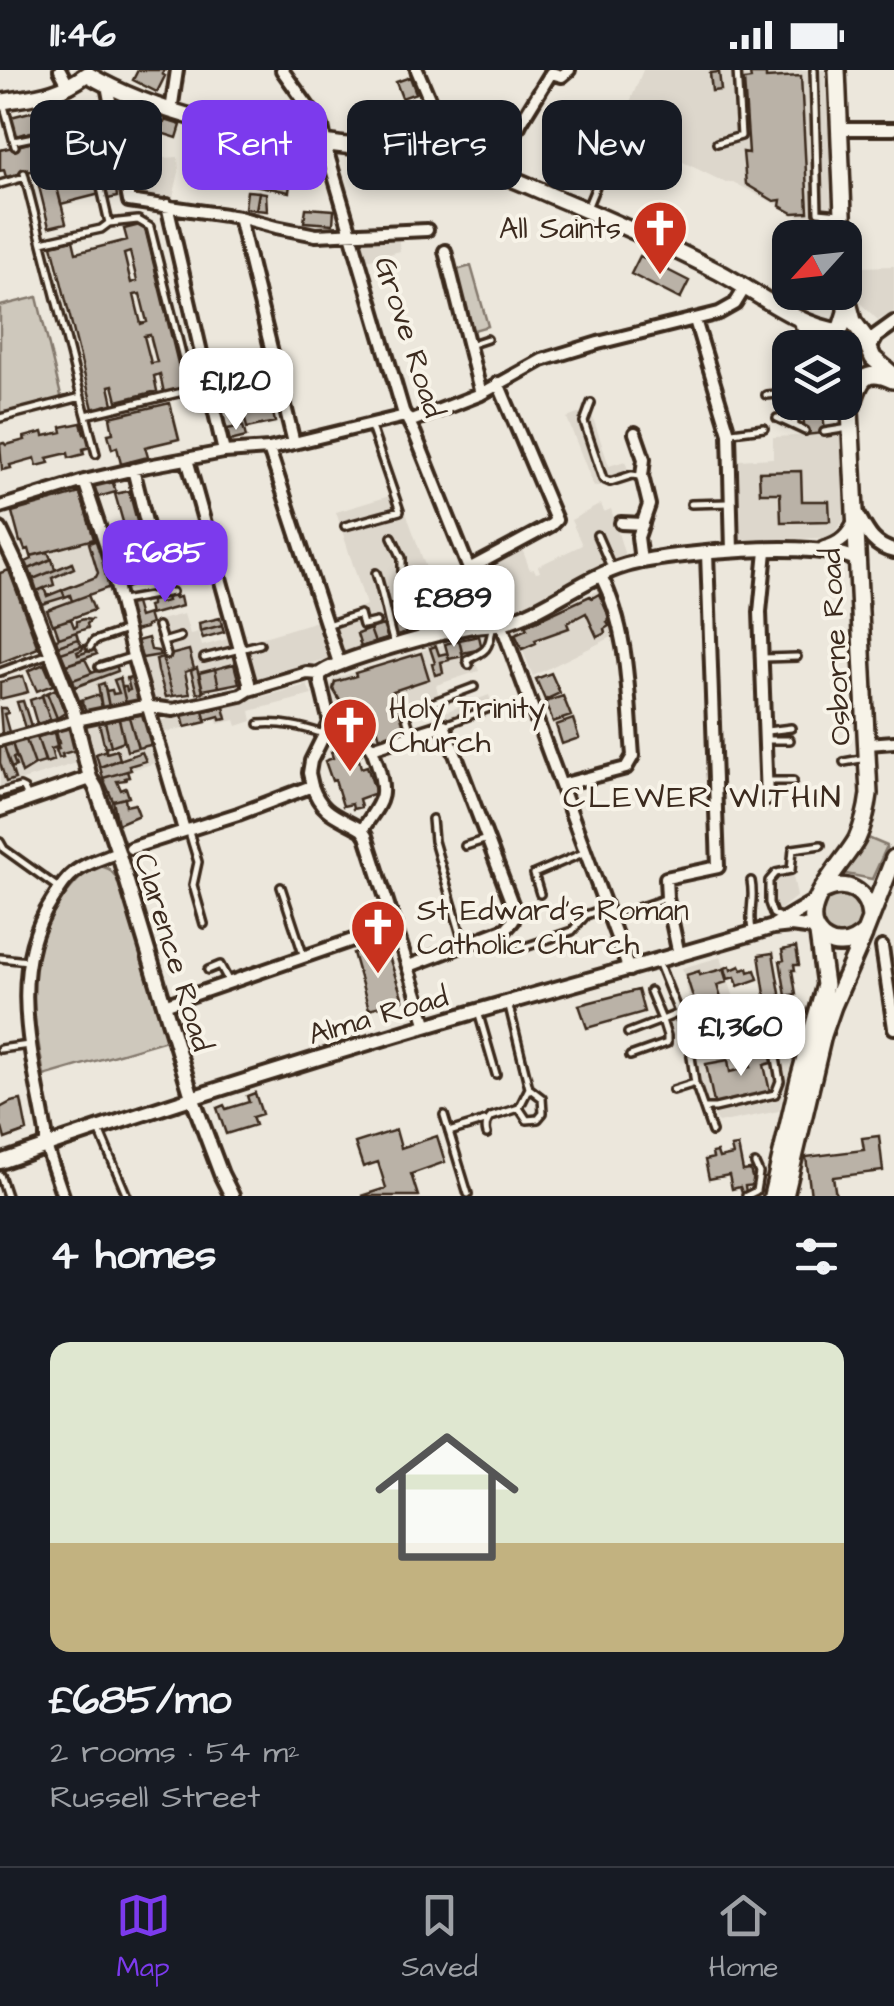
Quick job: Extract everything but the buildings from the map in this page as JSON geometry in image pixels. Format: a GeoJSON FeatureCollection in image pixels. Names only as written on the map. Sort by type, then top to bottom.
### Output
{"type":"FeatureCollection","features":[{"type":"Feature","properties":{"kind":"main road"},"geometry":{"type":"LineString","coordinates":[[836,70],[843,220]]}},
{"type":"Feature","properties":{"kind":"main road"},"geometry":{"type":"LineString","coordinates":[[1,102],[69,88],[88,72],[106,85],[182,114]]}},
{"type":"Feature","properties":{"kind":"main road"},"geometry":{"type":"LineString","coordinates":[[327,143],[347,145]]}},
{"type":"Feature","properties":{"kind":"main road"},"geometry":{"type":"LineString","coordinates":[[522,183],[746,286],[808,330]]}},
{"type":"Feature","properties":{"kind":"main road"},"geometry":{"type":"LineString","coordinates":[[851,310],[858,330]]}},
{"type":"Feature","properties":{"kind":"main road"},"geometry":{"type":"LineString","coordinates":[[791,315],[834,330]]}},
{"type":"Feature","properties":{"kind":"main road"},"geometry":{"type":"LineString","coordinates":[[844,330],[858,330]]}},
{"type":"Feature","properties":{"kind":"main road"},"geometry":{"type":"LineString","coordinates":[[862,334],[876,362],[894,378]]}},
{"type":"Feature","properties":{"kind":"main road"},"geometry":{"type":"LineString","coordinates":[[862,381],[878,375],[894,378]]}},
{"type":"Feature","properties":{"kind":"main road","name":"Osborne Road"},"geometry":{"type":"LineString","coordinates":[[818,897],[854,844],[865,821],[869,794],[851,420]]}},
{"type":"Feature","properties":{"kind":"main road"},"geometry":{"type":"LineString","coordinates":[[785,1196],[823,1035],[894,858]]}},
{"type":"Feature","properties":{"kind":"main road"},"geometry":{"type":"LineString","coordinates":[[772,1196],[798,1079],[826,985],[811,918],[818,897],[840,885],[857,890],[864,897],[870,908],[867,926],[851,943],[825,940],[816,931]]}},
{"type":"Feature","properties":{"kind":"street"},"geometry":{"type":"LineString","coordinates":[[60,70],[69,88]]}},
{"type":"Feature","properties":{"kind":"street"},"geometry":{"type":"LineString","coordinates":[[171,111],[178,70]]}},
{"type":"Feature","properties":{"kind":"street","name":"Grove Road"},"geometry":{"type":"LineString","coordinates":[[282,70],[303,100]]}},
{"type":"Feature","properties":{"kind":"street"},"geometry":{"type":"LineString","coordinates":[[417,70],[430,100]]}},
{"type":"Feature","properties":{"kind":"street"},"geometry":{"type":"LineString","coordinates":[[522,120],[551,72],[562,76],[570,70]]}},
{"type":"Feature","properties":{"kind":"street"},"geometry":{"type":"LineString","coordinates":[[106,85],[129,201],[239,217],[316,234],[428,230]]}},
{"type":"Feature","properties":{"kind":"street"},"geometry":{"type":"LineString","coordinates":[[839,129],[894,129]]}},
{"type":"Feature","properties":{"kind":"street","name":"Grove Road"},"geometry":{"type":"LineString","coordinates":[[327,143],[407,419],[561,785],[629,970]]}},
{"type":"Feature","properties":{"kind":"street"},"geometry":{"type":"LineString","coordinates":[[167,205],[224,452]]}},
{"type":"Feature","properties":{"kind":"street"},"geometry":{"type":"LineString","coordinates":[[239,217],[294,443]]}},
{"type":"Feature","properties":{"kind":"street"},"geometry":{"type":"LineString","coordinates":[[445,251],[481,394]]}},
{"type":"Feature","properties":{"kind":"street"},"geometry":{"type":"LineString","coordinates":[[0,508],[22,505],[84,482],[148,466],[224,452],[269,450],[370,424],[407,419],[481,394],[542,360],[598,342],[718,314],[735,304],[746,286]]}},
{"type":"Feature","properties":{"kind":"street"},"geometry":{"type":"LineString","coordinates":[[695,320],[729,433],[732,552]]}},
{"type":"Feature","properties":{"kind":"street"},"geometry":{"type":"LineString","coordinates":[[858,330],[892,324]]}},
{"type":"Feature","properties":{"kind":"street"},"geometry":{"type":"LineString","coordinates":[[869,349],[876,336],[892,324]]}},
{"type":"Feature","properties":{"kind":"street"},"geometry":{"type":"LineString","coordinates":[[469,569],[556,520],[498,383]]}},
{"type":"Feature","properties":{"kind":"street"},"geometry":{"type":"LineString","coordinates":[[636,432],[644,459],[642,476],[649,505],[638,537],[641,562]]}},
{"type":"Feature","properties":{"kind":"street"},"geometry":{"type":"LineString","coordinates":[[269,450],[340,663]]}},
{"type":"Feature","properties":{"kind":"street"},"geometry":{"type":"LineString","coordinates":[[187,460],[249,690]]}},
{"type":"Feature","properties":{"kind":"street"},"geometry":{"type":"LineString","coordinates":[[133,470],[152,546]]}},
{"type":"Feature","properties":{"kind":"street"},"geometry":{"type":"LineString","coordinates":[[84,482],[109,556],[126,630],[186,830]]}},
{"type":"Feature","properties":{"kind":"street"},"geometry":{"type":"LineString","coordinates":[[817,550],[842,541],[856,516]]}},
{"type":"Feature","properties":{"kind":"street"},"geometry":{"type":"LineString","coordinates":[[856,516],[872,540],[884,549],[894,550]]}},
{"type":"Feature","properties":{"kind":"street"},"geometry":{"type":"LineString","coordinates":[[621,523],[643,524]]}},
{"type":"Feature","properties":{"kind":"street","name":"Clarence Road"},"geometry":{"type":"LineString","coordinates":[[0,530],[52,653],[76,720],[90,778],[124,850],[192,1097],[232,1196]]}},
{"type":"Feature","properties":{"kind":"street"},"geometry":{"type":"LineString","coordinates":[[766,550],[760,612],[767,799]]}},
{"type":"Feature","properties":{"kind":"street"},"geometry":{"type":"LineString","coordinates":[[0,741],[144,706],[165,710],[241,696],[306,672],[320,674],[340,663],[538,609],[607,573],[641,562],[766,550],[817,550],[847,554],[858,561]]}},
{"type":"Feature","properties":{"kind":"street"},"geometry":{"type":"LineString","coordinates":[[679,954],[666,878],[718,867],[707,553]]}},
{"type":"Feature","properties":{"kind":"street"},"geometry":{"type":"LineString","coordinates":[[0,565],[14,558]]}},
{"type":"Feature","properties":{"kind":"street"},"geometry":{"type":"LineString","coordinates":[[561,785],[626,768],[633,756],[622,636],[607,573]]}},
{"type":"Feature","properties":{"kind":"street"},"geometry":{"type":"LineString","coordinates":[[320,674],[327,728],[309,772],[312,786],[323,808],[366,836],[427,1026]]}},
{"type":"Feature","properties":{"kind":"street"},"geometry":{"type":"LineString","coordinates":[[372,748],[444,725],[514,909],[514,920],[506,929],[409,966]]}},
{"type":"Feature","properties":{"kind":"street"},"geometry":{"type":"LineString","coordinates":[[327,728],[364,740],[372,748],[384,788],[382,799],[362,830]]}},
{"type":"Feature","properties":{"kind":"street"},"geometry":{"type":"LineString","coordinates":[[868,751],[894,742]]}},
{"type":"Feature","properties":{"kind":"street"},"geometry":{"type":"LineString","coordinates":[[0,809],[90,778]]}},
{"type":"Feature","properties":{"kind":"street"},"geometry":{"type":"LineString","coordinates":[[64,1196],[46,1146],[25,995],[28,961],[38,928],[60,889],[78,870],[124,850],[312,786]]}},
{"type":"Feature","properties":{"kind":"street","name":"Alma Road"},"geometry":{"type":"LineString","coordinates":[[0,1162],[192,1097],[752,933],[818,897]]}},
{"type":"Feature","properties":{"kind":"street","name":"Alma Road"},"geometry":{"type":"LineString","coordinates":[[778,922],[816,931]]}},
{"type":"Feature","properties":{"kind":"street"},"geometry":{"type":"LineString","coordinates":[[164,1005],[396,925]]}},
{"type":"Feature","properties":{"kind":"street"},"geometry":{"type":"LineString","coordinates":[[882,946],[894,1028]]}},
{"type":"Feature","properties":{"kind":"lane"},"geometry":{"type":"LineString","coordinates":[[716,143],[741,136],[737,70]]}},
{"type":"Feature","properties":{"kind":"lane"},"geometry":{"type":"LineString","coordinates":[[814,70],[818,212],[843,214]]}},
{"type":"Feature","properties":{"kind":"lane"},"geometry":{"type":"LineString","coordinates":[[1,102],[14,144],[87,126],[109,223]]}},
{"type":"Feature","properties":{"kind":"lane"},"geometry":{"type":"LineString","coordinates":[[0,184],[24,175],[96,454]]}},
{"type":"Feature","properties":{"kind":"lane"},"geometry":{"type":"LineString","coordinates":[[586,211],[595,190]]}},
{"type":"Feature","properties":{"kind":"lane"},"geometry":{"type":"LineString","coordinates":[[42,242],[101,229],[109,223],[138,220],[150,227],[191,390],[86,415]]}},
{"type":"Feature","properties":{"kind":"lane"},"geometry":{"type":"LineString","coordinates":[[469,344],[487,338]]}},
{"type":"Feature","properties":{"kind":"lane"},"geometry":{"type":"LineString","coordinates":[[766,395],[772,394]]}},
{"type":"Feature","properties":{"kind":"lane"},"geometry":{"type":"LineString","coordinates":[[0,418],[82,397]]}},
{"type":"Feature","properties":{"kind":"lane"},"geometry":{"type":"LineString","coordinates":[[591,403],[584,422],[603,479],[610,482],[642,476]]}},
{"type":"Feature","properties":{"kind":"lane"},"geometry":{"type":"LineString","coordinates":[[782,420],[804,431]]}},
{"type":"Feature","properties":{"kind":"lane"},"geometry":{"type":"LineString","coordinates":[[795,420],[795,426]]}},
{"type":"Feature","properties":{"kind":"lane"},"geometry":{"type":"LineString","coordinates":[[345,526],[400,511],[370,424]]}},
{"type":"Feature","properties":{"kind":"lane"},"geometry":{"type":"LineString","coordinates":[[729,433],[764,428]]}},
{"type":"Feature","properties":{"kind":"lane"},"geometry":{"type":"LineString","coordinates":[[824,432],[852,428]]}},
{"type":"Feature","properties":{"kind":"lane"},"geometry":{"type":"LineString","coordinates":[[690,504],[731,503]]}},
{"type":"Feature","properties":{"kind":"lane"},"geometry":{"type":"LineString","coordinates":[[392,536],[402,558],[402,576],[423,639]]}},
{"type":"Feature","properties":{"kind":"lane"},"geometry":{"type":"LineString","coordinates":[[596,536],[607,573]]}},
{"type":"Feature","properties":{"kind":"lane"},"geometry":{"type":"LineString","coordinates":[[376,573],[395,647]]}},
{"type":"Feature","properties":{"kind":"lane"},"geometry":{"type":"LineString","coordinates":[[119,602],[172,592]]}},
{"type":"Feature","properties":{"kind":"lane"},"geometry":{"type":"LineString","coordinates":[[327,625],[360,614],[363,626],[376,622]]}},
{"type":"Feature","properties":{"kind":"lane"},"geometry":{"type":"LineString","coordinates":[[469,664],[467,660],[488,647],[493,624]]}},
{"type":"Feature","properties":{"kind":"lane"},"geometry":{"type":"LineString","coordinates":[[158,626],[167,656]]}},
{"type":"Feature","properties":{"kind":"lane"},"geometry":{"type":"LineString","coordinates":[[90,647],[94,641],[126,630]]}},
{"type":"Feature","properties":{"kind":"lane"},"geometry":{"type":"LineString","coordinates":[[164,642],[180,638]]}},
{"type":"Feature","properties":{"kind":"lane"},"geometry":{"type":"LineString","coordinates":[[204,658],[260,644]]}},
{"type":"Feature","properties":{"kind":"lane"},"geometry":{"type":"LineString","coordinates":[[0,672],[52,653]]}},
{"type":"Feature","properties":{"kind":"lane"},"geometry":{"type":"LineString","coordinates":[[99,666],[134,656]]}},
{"type":"Feature","properties":{"kind":"lane"},"geometry":{"type":"LineString","coordinates":[[761,658],[797,657]]}},
{"type":"Feature","properties":{"kind":"lane"},"geometry":{"type":"LineString","coordinates":[[411,736],[406,713],[474,687]]}},
{"type":"Feature","properties":{"kind":"lane"},"geometry":{"type":"LineString","coordinates":[[178,696],[182,708]]}},
{"type":"Feature","properties":{"kind":"lane"},"geometry":{"type":"LineString","coordinates":[[444,725],[486,709]]}},
{"type":"Feature","properties":{"kind":"lane"},"geometry":{"type":"LineString","coordinates":[[260,724],[327,728]]}},
{"type":"Feature","properties":{"kind":"lane"},"geometry":{"type":"LineString","coordinates":[[764,736],[791,728]]}},
{"type":"Feature","properties":{"kind":"lane"},"geometry":{"type":"LineString","coordinates":[[764,736],[790,740]]}},
{"type":"Feature","properties":{"kind":"lane"},"geometry":{"type":"LineString","coordinates":[[844,762],[868,751]]}},
{"type":"Feature","properties":{"kind":"lane"},"geometry":{"type":"LineString","coordinates":[[766,782],[793,781]]}},
{"type":"Feature","properties":{"kind":"lane"},"geometry":{"type":"LineString","coordinates":[[0,793],[20,788],[30,799]]}},
{"type":"Feature","properties":{"kind":"lane"},"geometry":{"type":"LineString","coordinates":[[432,820],[434,842],[464,945]]}},
{"type":"Feature","properties":{"kind":"lane"},"geometry":{"type":"LineString","coordinates":[[186,830],[198,862],[192,885],[204,924]]}},
{"type":"Feature","properties":{"kind":"lane"},"geometry":{"type":"LineString","coordinates":[[466,846],[487,839]]}},
{"type":"Feature","properties":{"kind":"lane"},"geometry":{"type":"LineString","coordinates":[[0,842],[60,889]]}},
{"type":"Feature","properties":{"kind":"lane"},"geometry":{"type":"LineString","coordinates":[[778,922],[769,903],[769,881],[776,872],[791,870],[793,849],[821,845]]}},
{"type":"Feature","properties":{"kind":"lane"},"geometry":{"type":"LineString","coordinates":[[540,894],[534,874],[586,852]]}},
{"type":"Feature","properties":{"kind":"lane"},"geometry":{"type":"LineString","coordinates":[[751,881],[752,933]]}},
{"type":"Feature","properties":{"kind":"lane"},"geometry":{"type":"LineString","coordinates":[[282,887],[304,957]]}},
{"type":"Feature","properties":{"kind":"lane"},"geometry":{"type":"LineString","coordinates":[[626,912],[667,898]]}},
{"type":"Feature","properties":{"kind":"lane"},"geometry":{"type":"LineString","coordinates":[[522,948],[572,931],[586,915],[606,908]]}},
{"type":"Feature","properties":{"kind":"lane"},"geometry":{"type":"LineString","coordinates":[[0,958],[28,961]]}},
{"type":"Feature","properties":{"kind":"lane"},"geometry":{"type":"LineString","coordinates":[[658,961],[688,1037],[695,1083],[712,1132]]}},
{"type":"Feature","properties":{"kind":"lane"},"geometry":{"type":"LineString","coordinates":[[208,970],[220,964],[229,982]]}},
{"type":"Feature","properties":{"kind":"lane"},"geometry":{"type":"LineString","coordinates":[[630,1056],[667,1043],[668,1036],[650,991]]}},
{"type":"Feature","properties":{"kind":"lane"},"geometry":{"type":"LineString","coordinates":[[508,1003],[529,1088],[542,1098],[543,1113],[538,1119],[527,1120],[519,1108]]}},
{"type":"Feature","properties":{"kind":"lane"},"geometry":{"type":"LineString","coordinates":[[478,1012],[496,1074]]}},
{"type":"Feature","properties":{"kind":"lane"},"geometry":{"type":"LineString","coordinates":[[628,1033],[678,1013]]}},
{"type":"Feature","properties":{"kind":"lane"},"geometry":{"type":"LineString","coordinates":[[688,1037],[737,1028],[745,1039]]}},
{"type":"Feature","properties":{"kind":"lane"},"geometry":{"type":"LineString","coordinates":[[706,1108],[775,1094],[780,1082],[775,1052],[782,1032]]}},
{"type":"Feature","properties":{"kind":"lane"},"geometry":{"type":"LineString","coordinates":[[0,1049],[32,1045]]}},
{"type":"Feature","properties":{"kind":"lane"},"geometry":{"type":"LineString","coordinates":[[673,1090],[695,1083]]}},
{"type":"Feature","properties":{"kind":"lane"},"geometry":{"type":"LineString","coordinates":[[487,1134],[486,1124],[491,1116],[519,1108],[529,1088]]}},
{"type":"Feature","properties":{"kind":"lane"},"geometry":{"type":"LineString","coordinates":[[444,1115],[468,1194]]}},
{"type":"Feature","properties":{"kind":"lane"},"geometry":{"type":"LineString","coordinates":[[449,1132],[488,1120]]}},
{"type":"Feature","properties":{"kind":"lane"},"geometry":{"type":"LineString","coordinates":[[98,1128],[127,1196]]}},
{"type":"Feature","properties":{"kind":"lane"},"geometry":{"type":"LineString","coordinates":[[746,1196],[756,1190],[759,1173],[755,1164]]}},
{"type":"Feature","properties":{"kind":"lane"},"geometry":{"type":"LineString","coordinates":[[0,1175],[7,1196]]}},
{"type":"Feature","properties":{"kind":"shaded area"},"geometry":{"type":"Polygon","coordinates":[[[643,70],[826,70],[831,220],[804,220],[733,182],[726,183],[682,161],[682,100],[631,100],[643,70]]]}},
{"type":"Feature","properties":{"kind":"shaded area"},"geometry":{"type":"Polygon","coordinates":[[[162,121],[167,123],[163,158],[178,157],[173,198],[131,190],[162,190],[162,121]]]}},
{"type":"Feature","properties":{"kind":"shaded area"},"geometry":{"type":"Polygon","coordinates":[[[592,190],[601,190],[597,202],[589,198],[592,190]]]}},
{"type":"Feature","properties":{"kind":"shaded area"},"geometry":{"type":"Polygon","coordinates":[[[398,234],[400,251],[367,260],[362,243],[367,235],[398,234]]]}},
{"type":"Feature","properties":{"kind":"shaded area"},"geometry":{"type":"Polygon","coordinates":[[[471,266],[488,326],[467,332],[449,272],[471,266]]]}},
{"type":"Feature","properties":{"kind":"shaded area"},"geometry":{"type":"Polygon","coordinates":[[[894,266],[894,312],[878,320],[862,305],[862,267],[894,266]]]}},
{"type":"Feature","properties":{"kind":"shaded area"},"geometry":{"type":"Polygon","coordinates":[[[37,297],[62,400],[0,413],[0,306],[37,297]]]}},
{"type":"Feature","properties":{"kind":"shaded area"},"geometry":{"type":"Polygon","coordinates":[[[862,348],[871,369],[862,376],[862,348]]]}},
{"type":"Feature","properties":{"kind":"shaded area"},"geometry":{"type":"Polygon","coordinates":[[[586,405],[609,466],[625,461],[630,476],[594,487],[567,418],[583,412],[582,406],[586,405]]]}},
{"type":"Feature","properties":{"kind":"shaded area"},"geometry":{"type":"Polygon","coordinates":[[[376,429],[431,582],[440,580],[442,585],[446,584],[450,595],[466,591],[473,614],[345,652],[332,618],[366,605],[336,512],[393,495],[371,434],[364,431],[376,429]]]}},
{"type":"Feature","properties":{"kind":"shaded area"},"geometry":{"type":"Polygon","coordinates":[[[842,434],[846,517],[830,538],[741,540],[738,460],[773,458],[773,437],[842,434]]]}},
{"type":"Feature","properties":{"kind":"shaded area"},"geometry":{"type":"Polygon","coordinates":[[[601,504],[604,512],[611,509],[625,556],[592,568],[551,595],[504,612],[493,612],[478,568],[521,546],[530,570],[540,572],[538,566],[582,545],[571,520],[601,504]]]}},
{"type":"Feature","properties":{"kind":"shaded area"},"geometry":{"type":"Polygon","coordinates":[[[100,538],[113,586],[45,611],[26,562],[31,556],[100,538]]]}},
{"type":"Feature","properties":{"kind":"shaded area"},"geometry":{"type":"Polygon","coordinates":[[[599,590],[618,634],[533,676],[514,628],[599,590]]]}},
{"type":"Feature","properties":{"kind":"shaded area"},"geometry":{"type":"Polygon","coordinates":[[[184,614],[190,634],[198,632],[202,646],[228,639],[241,685],[155,699],[143,658],[160,653],[152,622],[184,614]]]}},
{"type":"Feature","properties":{"kind":"shaded area"},"geometry":{"type":"Polygon","coordinates":[[[317,621],[328,658],[256,682],[244,643],[317,621]]]}},
{"type":"Feature","properties":{"kind":"shaded area"},"geometry":{"type":"Polygon","coordinates":[[[486,634],[495,636],[494,647],[474,659],[479,671],[436,685],[439,698],[403,710],[408,729],[372,741],[340,719],[331,685],[333,679],[486,634]]]}},
{"type":"Feature","properties":{"kind":"shaded area"},"geometry":{"type":"Polygon","coordinates":[[[116,664],[120,678],[138,674],[144,700],[84,710],[73,680],[116,664]]]}},
{"type":"Feature","properties":{"kind":"shaded area"},"geometry":{"type":"Polygon","coordinates":[[[307,685],[312,695],[250,711],[252,721],[237,726],[235,720],[218,724],[216,719],[163,733],[159,721],[224,707],[307,685]]]}},
{"type":"Feature","properties":{"kind":"shaded area"},"geometry":{"type":"Polygon","coordinates":[[[489,695],[495,713],[451,728],[445,712],[489,695]]]}},
{"type":"Feature","properties":{"kind":"shaded area"},"geometry":{"type":"Polygon","coordinates":[[[145,712],[159,762],[103,778],[90,747],[87,721],[145,712]]]}},
{"type":"Feature","properties":{"kind":"shaded area"},"geometry":{"type":"Polygon","coordinates":[[[69,728],[80,762],[0,787],[0,748],[69,728]]]}},
{"type":"Feature","properties":{"kind":"shaded area"},"geometry":{"type":"Polygon","coordinates":[[[868,838],[887,846],[872,879],[846,874],[845,868],[868,838]]]}},
{"type":"Feature","properties":{"kind":"shaded area"},"geometry":{"type":"Polygon","coordinates":[[[101,866],[117,878],[167,1040],[44,1076],[33,986],[40,945],[48,923],[69,890],[101,866]]]}},
{"type":"Feature","properties":{"kind":"shaded area"},"geometry":{"type":"Polygon","coordinates":[[[792,871],[797,896],[777,912],[769,879],[792,871]]]}},
{"type":"Feature","properties":{"kind":"shaded area"},"geometry":{"type":"Polygon","coordinates":[[[825,892],[855,893],[865,914],[853,934],[842,937],[820,929],[816,905],[825,892]]]}},
{"type":"Feature","properties":{"kind":"shaded area"},"geometry":{"type":"Polygon","coordinates":[[[721,957],[741,1020],[804,1012],[779,1111],[718,1123],[700,1091],[696,1028],[682,968],[721,957]]]}},
{"type":"Feature","properties":{"kind":"place","name":"All Saints"},"geometry":{"type":"Point","coordinates":[660,277]}},
{"type":"Feature","properties":{"kind":"place","name":"Holy Trinity Church"},"geometry":{"type":"Point","coordinates":[350,774]}},
{"type":"Feature","properties":{"kind":"place","name":"St Edward's Roman Catholic Church"},"geometry":{"type":"Point","coordinates":[378,976]}},
{"type":"Feature","properties":{"kind":"district","name":"CLEWER WITHIN"},"geometry":{"type":"Point","coordinates":[703,796]}}]}
